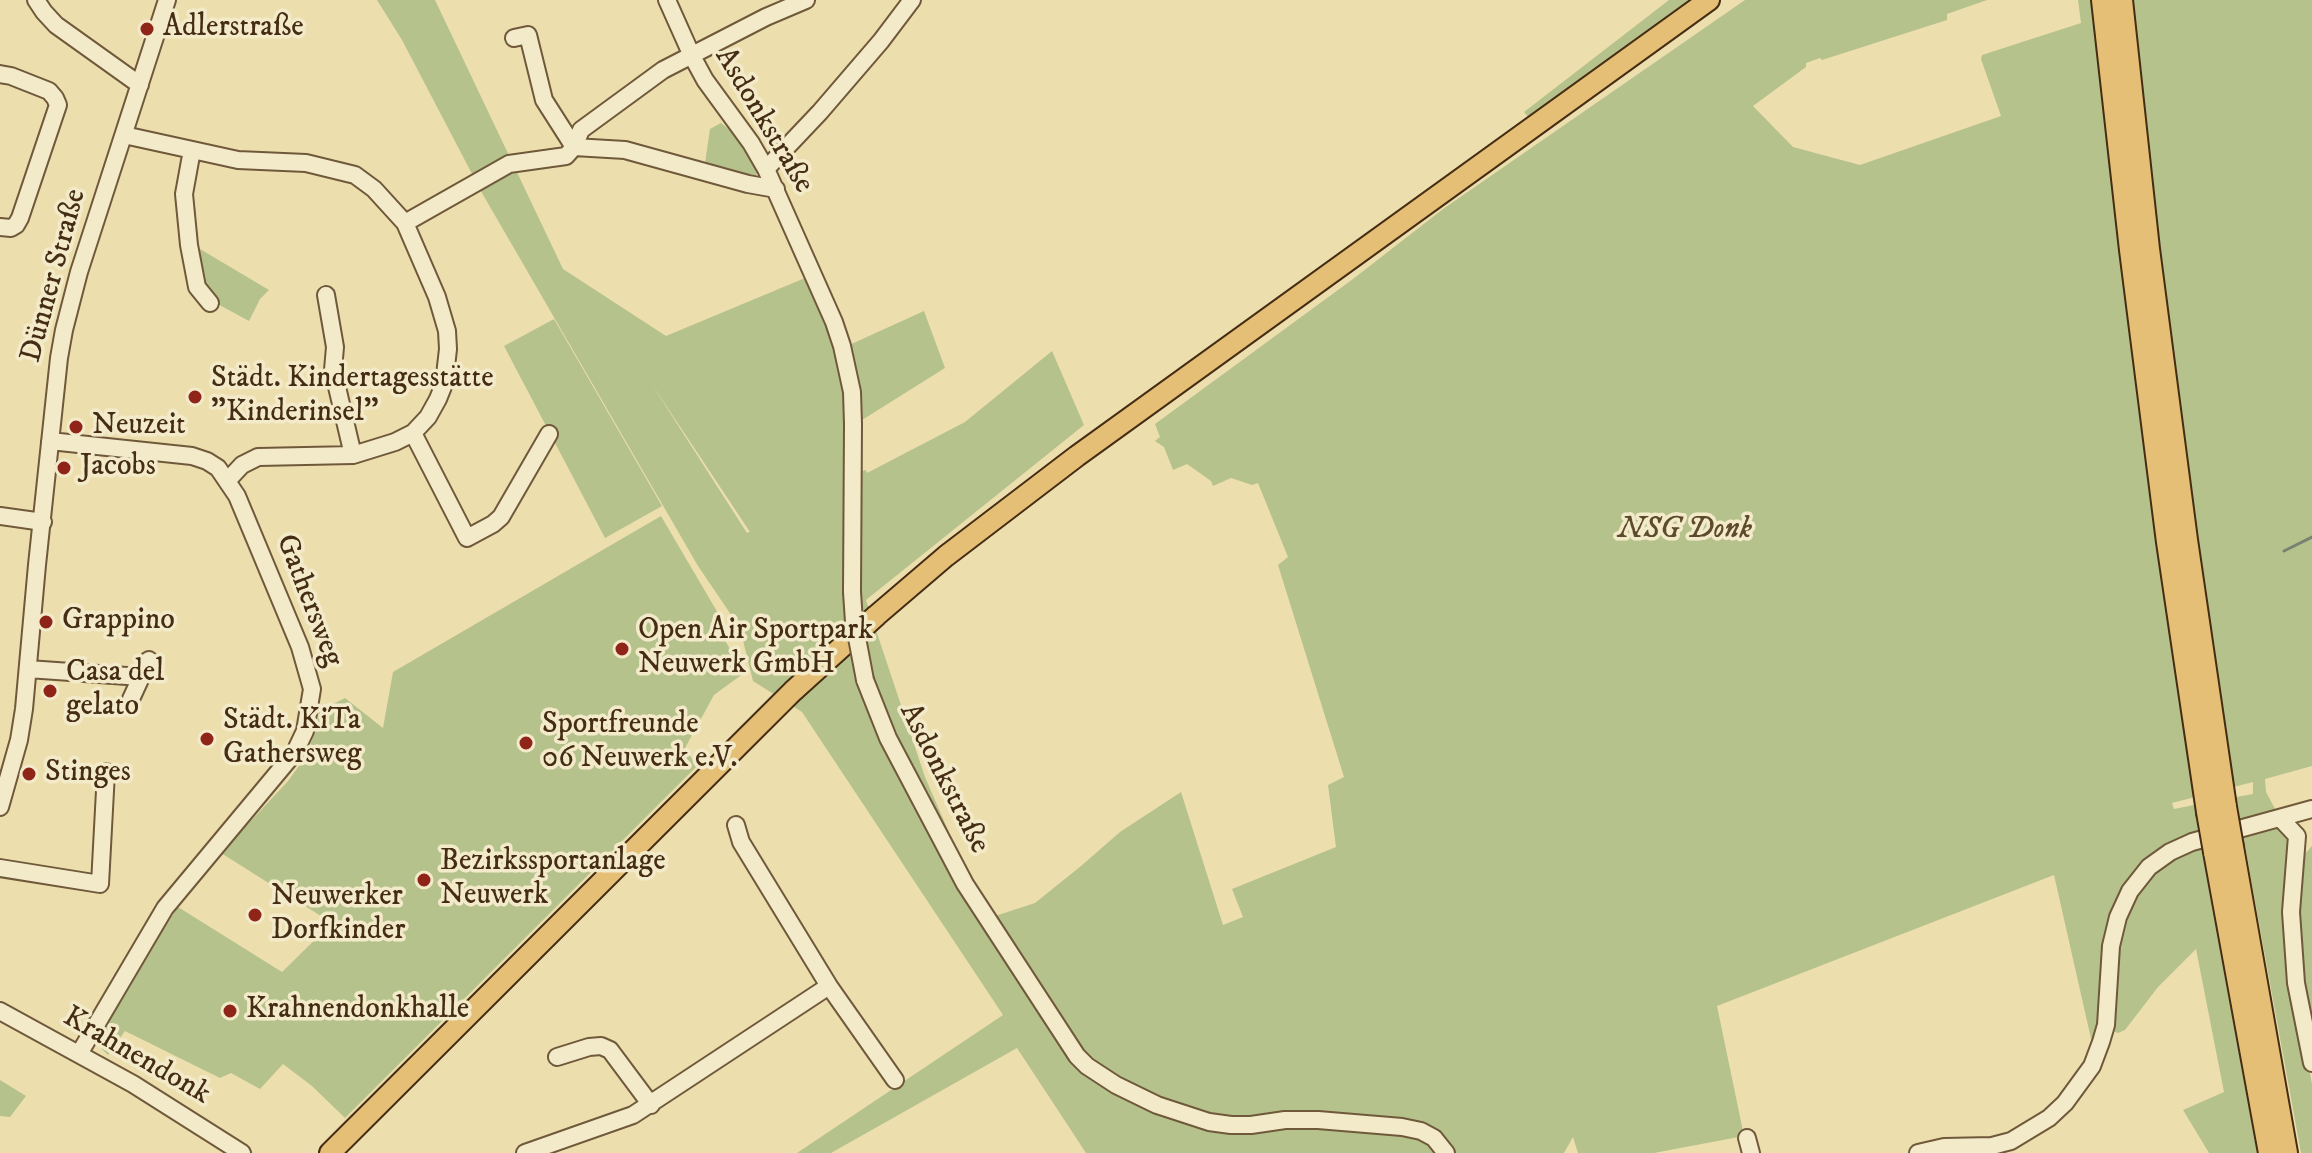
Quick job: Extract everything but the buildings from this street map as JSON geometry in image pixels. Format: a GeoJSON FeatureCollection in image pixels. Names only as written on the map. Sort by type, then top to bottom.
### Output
{"type":"FeatureCollection","features":[{"type":"Feature","properties":{"kind":"highway"},"geometry":{"type":"LineString","coordinates":[[2103,0],[2164,511],[2216,809],[2286,1153]]}},
{"type":"Feature","properties":{"kind":"highway"},"geometry":{"type":"LineString","coordinates":[[2121,0],[2216,809]]}},
{"type":"Feature","properties":{"kind":"highway"},"geometry":{"type":"LineString","coordinates":[[2224,849],[2270,1153]]}},
{"type":"Feature","properties":{"kind":"main road"},"geometry":{"type":"LineString","coordinates":[[330,1153],[793,691],[946,556],[1089,446],[1709,0]]}},
{"type":"Feature","properties":{"kind":"street"},"geometry":{"type":"LineString","coordinates":[[36,0],[56,25],[140,85]]}},
{"type":"Feature","properties":{"kind":"street","name":"Dünner Straße"},"geometry":{"type":"LineString","coordinates":[[0,807],[19,740],[64,330],[79,272],[167,0]]}},
{"type":"Feature","properties":{"kind":"street","name":"Asdonkstraße"},"geometry":{"type":"LineString","coordinates":[[667,0],[705,80],[751,143],[776,189],[834,322],[848,370],[853,424],[852,592],[856,637],[865,680],[888,738],[965,884],[1077,1056],[1116,1085],[1157,1105],[1209,1122],[1251,1125],[1285,1120],[1318,1120],[1402,1127],[1434,1138],[1446,1153]]}},
{"type":"Feature","properties":{"kind":"street"},"geometry":{"type":"LineString","coordinates":[[405,223],[509,164],[566,156],[574,147],[581,130],[663,70],[806,0]]}},
{"type":"Feature","properties":{"kind":"street"},"geometry":{"type":"LineString","coordinates":[[766,169],[820,112],[912,0]]}},
{"type":"Feature","properties":{"kind":"street"},"geometry":{"type":"LineString","coordinates":[[514,38],[528,35],[544,100],[574,147]]}},
{"type":"Feature","properties":{"kind":"street"},"geometry":{"type":"LineString","coordinates":[[0,74],[49,91],[58,105],[20,218],[11,228],[0,227]]}},
{"type":"Feature","properties":{"kind":"street"},"geometry":{"type":"LineString","coordinates":[[124,135],[238,160],[306,163],[355,175],[374,189],[405,223],[437,297],[447,331],[444,384],[428,417],[413,433],[353,455],[258,457],[242,465],[228,480]]}},
{"type":"Feature","properties":{"kind":"street"},"geometry":{"type":"LineString","coordinates":[[574,147],[625,150],[776,189]]}},
{"type":"Feature","properties":{"kind":"street"},"geometry":{"type":"LineString","coordinates":[[192,150],[184,194],[189,245],[197,287],[210,303]]}},
{"type":"Feature","properties":{"kind":"street"},"geometry":{"type":"LineString","coordinates":[[326,295],[335,347],[333,370],[353,455]]}},
{"type":"Feature","properties":{"kind":"street"},"geometry":{"type":"LineString","coordinates":[[413,433],[467,538],[501,517],[549,434]]}},
{"type":"Feature","properties":{"kind":"street","name":"Gathersweg"},"geometry":{"type":"LineString","coordinates":[[50,441],[192,456],[218,468],[237,496],[300,647],[312,689],[310,714],[295,752],[165,908],[79,1054]]}},
{"type":"Feature","properties":{"kind":"street"},"geometry":{"type":"LineString","coordinates":[[0,516],[43,522]]}},
{"type":"Feature","properties":{"kind":"street"},"geometry":{"type":"LineString","coordinates":[[131,699],[149,660]]}},
{"type":"Feature","properties":{"kind":"street"},"geometry":{"type":"LineString","coordinates":[[28,669],[141,677]]}},
{"type":"Feature","properties":{"kind":"street"},"geometry":{"type":"LineString","coordinates":[[0,868],[100,884],[106,772]]}},
{"type":"Feature","properties":{"kind":"street"},"geometry":{"type":"LineString","coordinates":[[1918,1153],[1944,1147],[1992,1146],[2011,1141],[2032,1130],[2057,1110],[2081,1084],[2101,1042],[2108,1005],[2111,946],[2118,917],[2130,891],[2149,867],[2170,852],[2192,842],[2312,809]]}},
{"type":"Feature","properties":{"kind":"street"},"geometry":{"type":"LineString","coordinates":[[2280,818],[2297,836],[2291,912],[2296,983],[2312,1063]]}},
{"type":"Feature","properties":{"kind":"street"},"geometry":{"type":"LineString","coordinates":[[736,825],[741,842],[829,986],[895,1080]]}},
{"type":"Feature","properties":{"kind":"street"},"geometry":{"type":"LineString","coordinates":[[525,1153],[633,1115],[829,986]]}},
{"type":"Feature","properties":{"kind":"street","name":"Krahnendonk"},"geometry":{"type":"LineString","coordinates":[[0,1011],[133,1084],[242,1153]]}},
{"type":"Feature","properties":{"kind":"street"},"geometry":{"type":"LineString","coordinates":[[557,1057],[589,1047],[601,1046],[610,1050],[651,1105]]}},
{"type":"Feature","properties":{"kind":"green space","name":"NSG Donk"},"geometry":{"type":"Polygon","coordinates":[[[377,0],[435,0],[563,269],[666,336],[805,278],[836,351],[924,311],[945,368],[862,420],[862,471],[866,470],[867,473],[965,422],[1052,351],[1084,425],[866,600],[925,777],[957,851],[992,917],[1035,903],[1120,832],[1181,792],[1223,925],[1243,917],[1232,889],[1336,847],[1328,785],[1344,777],[1278,565],[1288,557],[1258,483],[1252,485],[1231,478],[1213,486],[1211,481],[1187,464],[1173,470],[1164,447],[1155,441],[1160,437],[1155,424],[1443,209],[1745,0],[1987,0],[1947,14],[1947,20],[1806,63],[1806,67],[1753,106],[1793,147],[1860,165],[2001,116],[1982,55],[2081,23],[2078,0],[2312,0],[2312,766],[2265,779],[2266,792],[2290,837],[2285,943],[2312,1084],[2312,1153],[2301,1153],[2236,797],[2253,794],[2253,782],[2172,803],[2174,809],[2194,805],[2257,1153],[2209,1153],[2183,1110],[2224,1092],[2196,949],[2158,987],[2125,1030],[2118,1033],[2113,1031],[2092,1043],[2054,875],[1717,1006],[1744,1136],[1654,1153],[1578,1153],[1573,1137],[1564,1153],[1086,1153],[1017,1048],[831,1153],[797,1153],[1003,1015],[802,712],[753,681],[740,628],[698,566],[482,193],[402,40],[377,0]],[[651,383],[747,533],[750,532],[651,383]]]}},
{"type":"Feature","properties":{"kind":"green space"},"geometry":{"type":"Polygon","coordinates":[[[1669,0],[1694,0],[1530,119],[1524,112],[1669,0]]]}},
{"type":"Feature","properties":{"kind":"green space"},"geometry":{"type":"Polygon","coordinates":[[[721,123],[736,135],[758,172],[752,181],[704,170],[710,129],[721,123]]]}},
{"type":"Feature","properties":{"kind":"green space"},"geometry":{"type":"Polygon","coordinates":[[[200,249],[269,290],[260,299],[249,321],[212,301],[203,287],[200,249]]]}},
{"type":"Feature","properties":{"kind":"green space"},"geometry":{"type":"Polygon","coordinates":[[[554,319],[662,506],[605,538],[504,346],[554,319]]]}},
{"type":"Feature","properties":{"kind":"green space","name":"Bezirkssportanlage Neuwerk"},"geometry":{"type":"Polygon","coordinates":[[[661,516],[722,620],[716,625],[744,673],[714,695],[685,748],[697,766],[345,1118],[312,1086],[283,1064],[260,1089],[231,1073],[220,1078],[125,1031],[108,1055],[101,1048],[99,1039],[135,971],[178,907],[282,972],[332,923],[221,853],[288,781],[304,759],[315,733],[319,711],[345,698],[383,728],[393,672],[661,516]]]}},
{"type":"Feature","properties":{"kind":"green space"},"geometry":{"type":"Polygon","coordinates":[[[2312,846],[2312,1046],[2296,926],[2302,857],[2312,846]]]}},
{"type":"Feature","properties":{"kind":"green space"},"geometry":{"type":"Polygon","coordinates":[[[0,1080],[26,1096],[10,1117],[0,1116],[0,1080]]]}},
{"type":"Feature","properties":{"kind":"waterway"},"geometry":{"type":"LineString","coordinates":[[2284,551],[2312,537]]}},
{"type":"Feature","properties":{"kind":"place","name":"Adlerstraße"},"geometry":{"type":"Point","coordinates":[147,29]}},
{"type":"Feature","properties":{"kind":"place","name":"Städt. Kindertagesstätte \"Kinderinsel\""},"geometry":{"type":"Point","coordinates":[195,397]}},
{"type":"Feature","properties":{"kind":"place","name":"Neuzeit"},"geometry":{"type":"Point","coordinates":[76,427]}},
{"type":"Feature","properties":{"kind":"place","name":"Jacobs"},"geometry":{"type":"Point","coordinates":[64,468]}},
{"type":"Feature","properties":{"kind":"place","name":"Grappino"},"geometry":{"type":"Point","coordinates":[46,622]}},
{"type":"Feature","properties":{"kind":"place","name":"Open Air Sportpark Neuwerk GmbH"},"geometry":{"type":"Point","coordinates":[622,649]}},
{"type":"Feature","properties":{"kind":"place","name":"Casa del gelato"},"geometry":{"type":"Point","coordinates":[50,691]}},
{"type":"Feature","properties":{"kind":"place","name":"Städt. KiTa Gathersweg"},"geometry":{"type":"Point","coordinates":[207,739]}},
{"type":"Feature","properties":{"kind":"place","name":"Sportfreunde 06 Neuwerk e.V."},"geometry":{"type":"Point","coordinates":[526,743]}},
{"type":"Feature","properties":{"kind":"place","name":"Stinges"},"geometry":{"type":"Point","coordinates":[29,774]}},
{"type":"Feature","properties":{"kind":"place","name":"Bezirkssportanlage Neuwerk"},"geometry":{"type":"Point","coordinates":[424,880]}},
{"type":"Feature","properties":{"kind":"place","name":"Neuwerker Dorfkinder"},"geometry":{"type":"Point","coordinates":[255,915]}},
{"type":"Feature","properties":{"kind":"place","name":"Krahnendonkhalle"},"geometry":{"type":"Point","coordinates":[230,1011]}}]}
